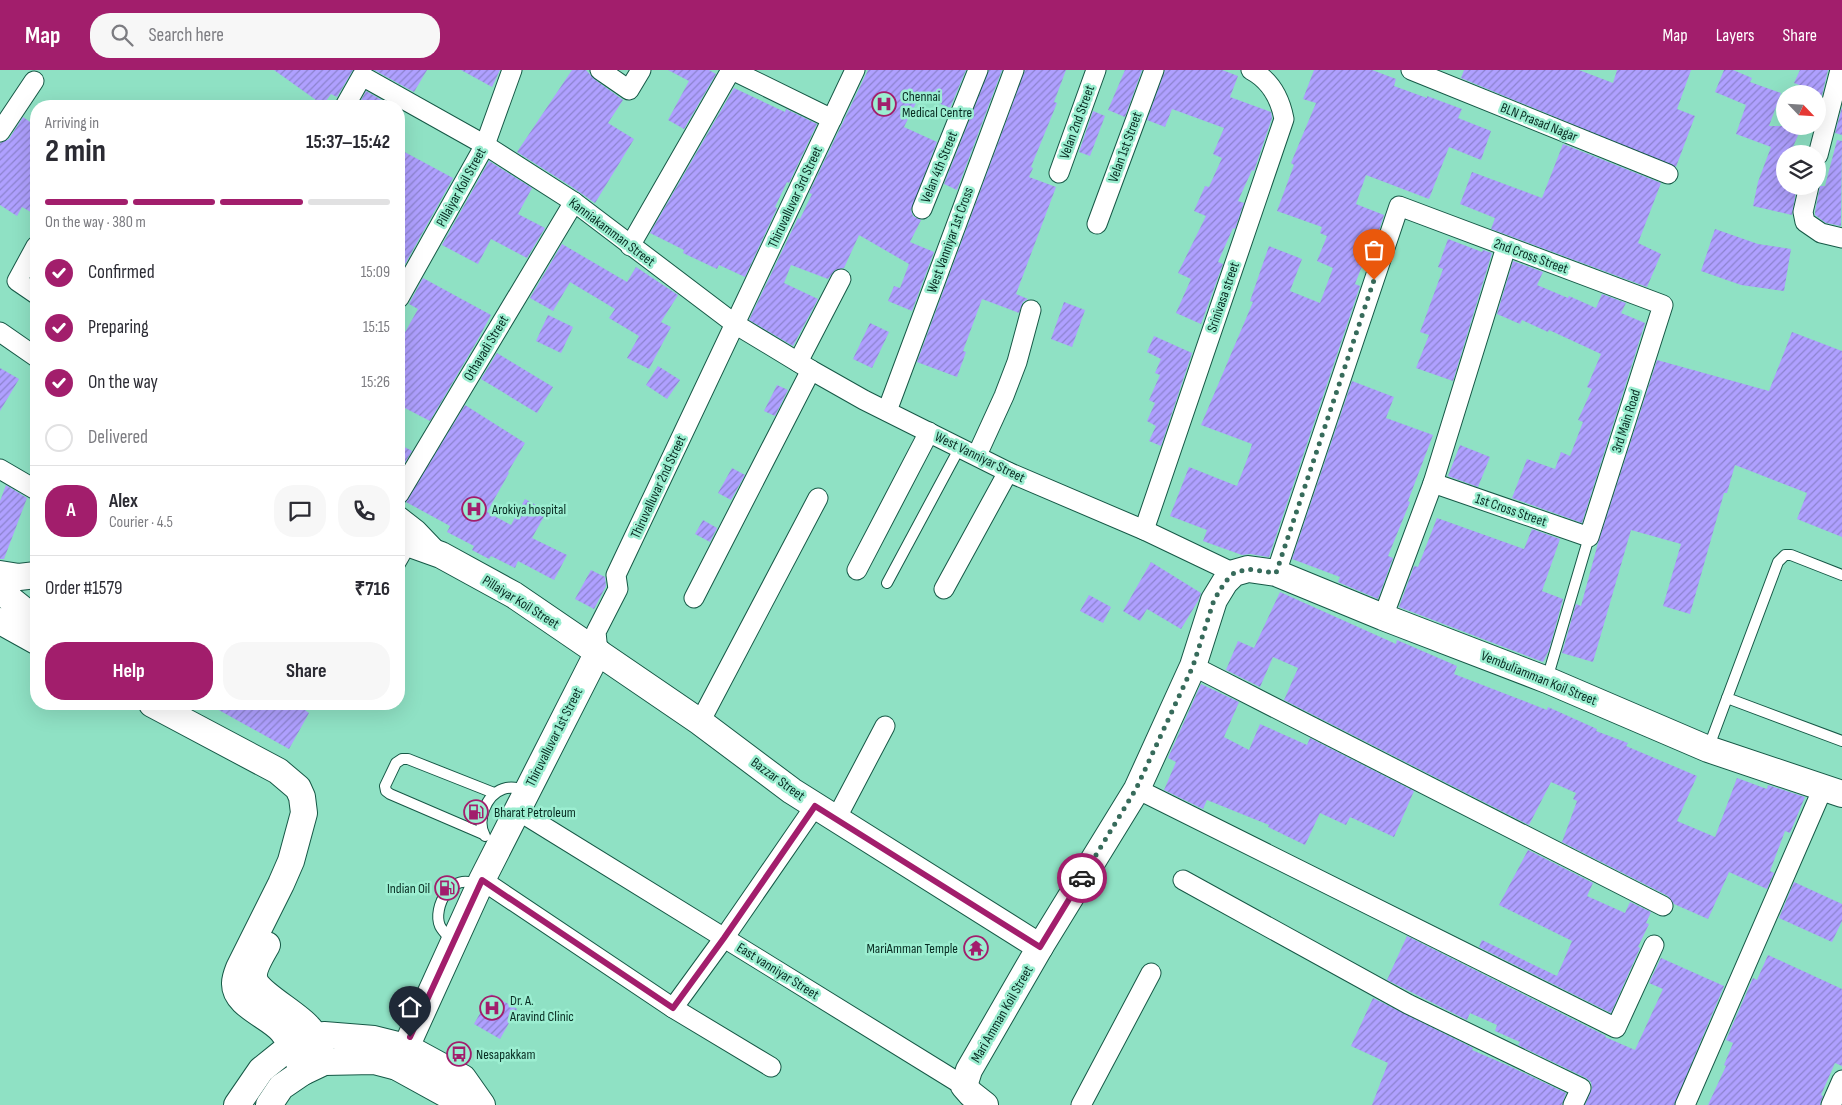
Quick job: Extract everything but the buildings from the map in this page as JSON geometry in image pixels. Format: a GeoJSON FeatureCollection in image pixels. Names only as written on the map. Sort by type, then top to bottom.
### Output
{"type":"FeatureCollection","features":[{"type":"Feature","properties":{"kind":"street","name":"Pillaiyar Koil Street"},"geometry":{"type":"LineString","coordinates":[[405,287],[485,146],[512,70]]}},
{"type":"Feature","properties":{"kind":"street"},"geometry":{"type":"LineString","coordinates":[[600,70],[629,90],[641,70]]}},
{"type":"Feature","properties":{"kind":"street"},"geometry":{"type":"LineString","coordinates":[[630,246],[731,70],[832,119]]}},
{"type":"Feature","properties":{"kind":"street","name":"Thiruvalluvar 3rd Street"},"geometry":{"type":"LineString","coordinates":[[735,324],[855,70]]}},
{"type":"Feature","properties":{"kind":"street","name":"Velan 4th Street"},"geometry":{"type":"LineString","coordinates":[[922,209],[978,70]]}},
{"type":"Feature","properties":{"kind":"street","name":"West Vanniyar 1st Cross"},"geometry":{"type":"LineString","coordinates":[[887,411],[1014,70]]}},
{"type":"Feature","properties":{"kind":"street","name":"Velan 2nd Street"},"geometry":{"type":"LineString","coordinates":[[1059,173],[1096,70]]}},
{"type":"Feature","properties":{"kind":"street","name":"Velan 1st Street"},"geometry":{"type":"LineString","coordinates":[[1097,224],[1154,70]]}},
{"type":"Feature","properties":{"kind":"street","name":"Srinivasa street"},"geometry":{"type":"LineString","coordinates":[[1144,530],[1284,119],[1281,105],[1273,89],[1252,70]]}},
{"type":"Feature","properties":{"kind":"street","name":"BLN Prasad Nagar"},"geometry":{"type":"LineString","coordinates":[[1411,70],[1668,174]]}},
{"type":"Feature","properties":{"kind":"street"},"geometry":{"type":"LineString","coordinates":[[1821,145],[1840,70]]}},
{"type":"Feature","properties":{"kind":"street","name":"Kanniakamman Street"},"geometry":{"type":"LineString","coordinates":[[349,100],[362,76],[404,100]]}},
{"type":"Feature","properties":{"kind":"street"},"geometry":{"type":"LineString","coordinates":[[0,132],[34,81]]}},
{"type":"Feature","properties":{"kind":"street","name":"Kanniakamman Street"},"geometry":{"type":"LineString","coordinates":[[405,100],[485,146],[574,202],[735,324]]}},
{"type":"Feature","properties":{"kind":"street"},"geometry":{"type":"LineString","coordinates":[[1808,195],[1803,212],[1805,222],[1821,233],[1842,238]]}},
{"type":"Feature","properties":{"kind":"street","name":"Othavadi Street"},"geometry":{"type":"LineString","coordinates":[[405,484],[574,202]]}},
{"type":"Feature","properties":{"kind":"street","name":"2nd Cross Street"},"geometry":{"type":"LineString","coordinates":[[1276,573],[1399,206],[1663,305]]}},
{"type":"Feature","properties":{"kind":"street"},"geometry":{"type":"LineString","coordinates":[[1383,617],[1433,483],[1506,247]]}},
{"type":"Feature","properties":{"kind":"street"},"geometry":{"type":"LineString","coordinates":[[30,257],[17,281],[30,290]]}},
{"type":"Feature","properties":{"kind":"street"},"geometry":{"type":"LineString","coordinates":[[694,598],[804,366],[841,279]]}},
{"type":"Feature","properties":{"kind":"street","name":"3rd Main Road"},"geometry":{"type":"LineString","coordinates":[[1589,537],[1663,305]]}},
{"type":"Feature","properties":{"kind":"street"},"geometry":{"type":"LineString","coordinates":[[968,451],[1004,396],[1017,362],[1031,310]]}},
{"type":"Feature","properties":{"kind":"street","name":"West Vanniyar Street"},"geometry":{"type":"LineString","coordinates":[[735,324],[804,366],[887,411],[1008,472],[1144,530],[1234,573]]}},
{"type":"Feature","properties":{"kind":"street","name":"Thiruvalluvar 2nd Street"},"geometry":{"type":"LineString","coordinates":[[598,652],[596,632],[618,589],[616,576],[735,324]]}},
{"type":"Feature","properties":{"kind":"street"},"geometry":{"type":"LineString","coordinates":[[0,332],[30,353]]}},
{"type":"Feature","properties":{"kind":"street"},"geometry":{"type":"LineString","coordinates":[[857,570],[929,432]]}},
{"type":"Feature","properties":{"kind":"street"},"geometry":{"type":"LineString","coordinates":[[0,469],[30,486]]}},
{"type":"Feature","properties":{"kind":"street"},"geometry":{"type":"LineString","coordinates":[[944,589],[1008,472]]}},
{"type":"Feature","properties":{"kind":"street","name":"1st Cross Street"},"geometry":{"type":"LineString","coordinates":[[1433,483],[1589,537]]}},
{"type":"Feature","properties":{"kind":"street"},"geometry":{"type":"LineString","coordinates":[[700,722],[818,498]]}},
{"type":"Feature","properties":{"kind":"street","name":"Pillaiyar Koil Street"},"geometry":{"type":"LineString","coordinates":[[405,521],[417,530],[441,555],[514,595],[598,652]]}},
{"type":"Feature","properties":{"kind":"street","name":"Pillaiyar Koil Street"},"geometry":{"type":"LineString","coordinates":[[405,550],[441,555]]}},
{"type":"Feature","properties":{"kind":"street","name":"Vembuliamman Koil Street"},"geometry":{"type":"LineString","coordinates":[[1234,573],[1248,569],[1276,573],[1383,617],[1547,680],[1708,749],[1833,791]]}},
{"type":"Feature","properties":{"kind":"street","name":"Mari Amman Koil Street"},"geometry":{"type":"LineString","coordinates":[[964,1086],[969,1070],[1040,947],[1136,789],[1193,666],[1214,600],[1225,582],[1234,573]]}},
{"type":"Feature","properties":{"kind":"street"},"geometry":{"type":"LineString","coordinates":[[0,574],[19,577],[30,576]]}},
{"type":"Feature","properties":{"kind":"street"},"geometry":{"type":"LineString","coordinates":[[0,584],[11,600],[30,615]]}},
{"type":"Feature","properties":{"kind":"street"},"geometry":{"type":"LineString","coordinates":[[0,621],[30,638]]}},
{"type":"Feature","properties":{"kind":"street","name":"Bazzar Street"},"geometry":{"type":"LineString","coordinates":[[598,652],[700,722],[792,791],[1040,947]]}},
{"type":"Feature","properties":{"kind":"street","name":"Thiruvalluvar 1st Street"},"geometry":{"type":"LineString","coordinates":[[401,1057],[481,883],[490,842],[522,800],[598,652]]}},
{"type":"Feature","properties":{"kind":"street"},"geometry":{"type":"LineString","coordinates":[[1193,666],[1663,906]]}},
{"type":"Feature","properties":{"kind":"street"},"geometry":{"type":"LineString","coordinates":[[163,710],[278,771],[298,788],[302,797],[304,813],[291,861],[234,982],[236,990],[244,1002],[283,1031],[304,1041]]}},
{"type":"Feature","properties":{"kind":"street"},"geometry":{"type":"LineString","coordinates":[[195,710],[302,769],[316,784],[320,795],[321,812],[309,856],[293,894],[254,974],[254,981],[263,991],[308,1027],[304,1041],[314,1067]]}},
{"type":"Feature","properties":{"kind":"street"},"geometry":{"type":"LineString","coordinates":[[673,1008],[724,938],[826,812],[885,726]]}},
{"type":"Feature","properties":{"kind":"street"},"geometry":{"type":"LineString","coordinates":[[1136,789],[1616,1028],[1654,945]]}},
{"type":"Feature","properties":{"kind":"street"},"geometry":{"type":"LineString","coordinates":[[1686,1105],[1833,791]]}},
{"type":"Feature","properties":{"kind":"street","name":"East vanniyar Street"},"geometry":{"type":"LineString","coordinates":[[522,800],[724,938],[964,1086],[985,1105]]}},
{"type":"Feature","properties":{"kind":"street"},"geometry":{"type":"LineString","coordinates":[[1183,880],[1408,1004],[1580,1088],[1574,1105]]}},
{"type":"Feature","properties":{"kind":"street"},"geometry":{"type":"LineString","coordinates":[[481,883],[673,1008],[771,1067]]}},
{"type":"Feature","properties":{"kind":"street"},"geometry":{"type":"LineString","coordinates":[[1081,1105],[1151,973]]}},
{"type":"Feature","properties":{"kind":"street"},"geometry":{"type":"LineString","coordinates":[[237,1105],[260,1070],[304,1041],[324,1035],[374,1039],[401,1057],[462,1078],[482,1105]]}},
{"type":"Feature","properties":{"kind":"street"},"geometry":{"type":"LineString","coordinates":[[269,1105],[281,1087],[314,1067],[401,1057]]}},
{"type":"Feature","properties":{"kind":"street"},"geometry":{"type":"LineString","coordinates":[[1831,1105],[1842,1080]]}},
{"type":"Feature","properties":{"kind":"lane"},"geometry":{"type":"LineString","coordinates":[[887,583],[968,451]]}},
{"type":"Feature","properties":{"kind":"lane"},"geometry":{"type":"LineString","coordinates":[[1547,680],[1589,537]]}},
{"type":"Feature","properties":{"kind":"lane"},"geometry":{"type":"LineString","coordinates":[[1708,749],[1778,562],[1785,555],[1791,555],[1842,575]]}},
{"type":"Feature","properties":{"kind":"lane"},"geometry":{"type":"LineString","coordinates":[[1727,698],[1842,742]]}},
{"type":"Feature","properties":{"kind":"lane"},"geometry":{"type":"LineString","coordinates":[[490,842],[390,794],[384,786],[396,763],[402,759],[408,759],[494,793]]}},
{"type":"Feature","properties":{"kind":"lane"},"geometry":{"type":"LineString","coordinates":[[490,842],[480,826],[481,816],[494,793],[504,788],[514,787],[522,800]]}},
{"type":"Feature","properties":{"kind":"way so far"},"geometry":{"type":"LineString","coordinates":[[1082,878],[1136,789],[1193,666],[1214,600],[1225,582],[1234,573],[1248,569],[1276,573],[1374,280]]}},
{"type":"Feature","properties":{"kind":"place","name":"Chennai Medical Centre"},"geometry":{"type":"Point","coordinates":[884,104]}},
{"type":"Feature","properties":{"kind":"place","name":"Arokiya hospital"},"geometry":{"type":"Point","coordinates":[474,509]}},
{"type":"Feature","properties":{"kind":"place","name":"Bharat Petroleum"},"geometry":{"type":"Point","coordinates":[476,812]}},
{"type":"Feature","properties":{"kind":"place","name":"Indian Oil"},"geometry":{"type":"Point","coordinates":[447,888]}},
{"type":"Feature","properties":{"kind":"place","name":"MariAmman Temple"},"geometry":{"type":"Point","coordinates":[976,948]}},
{"type":"Feature","properties":{"kind":"place","name":"Dr. A. Aravind Clinic"},"geometry":{"type":"Point","coordinates":[492,1008]}},
{"type":"Feature","properties":{"kind":"place","name":"Nesapakkam"},"geometry":{"type":"Point","coordinates":[459,1054]}},
{"type":"Feature","properties":{"kind":"route"},"geometry":{"type":"LineString","coordinates":[[410,1037],[482,880],[673,1008],[815,806],[1040,947],[1082,878]]}}]}
